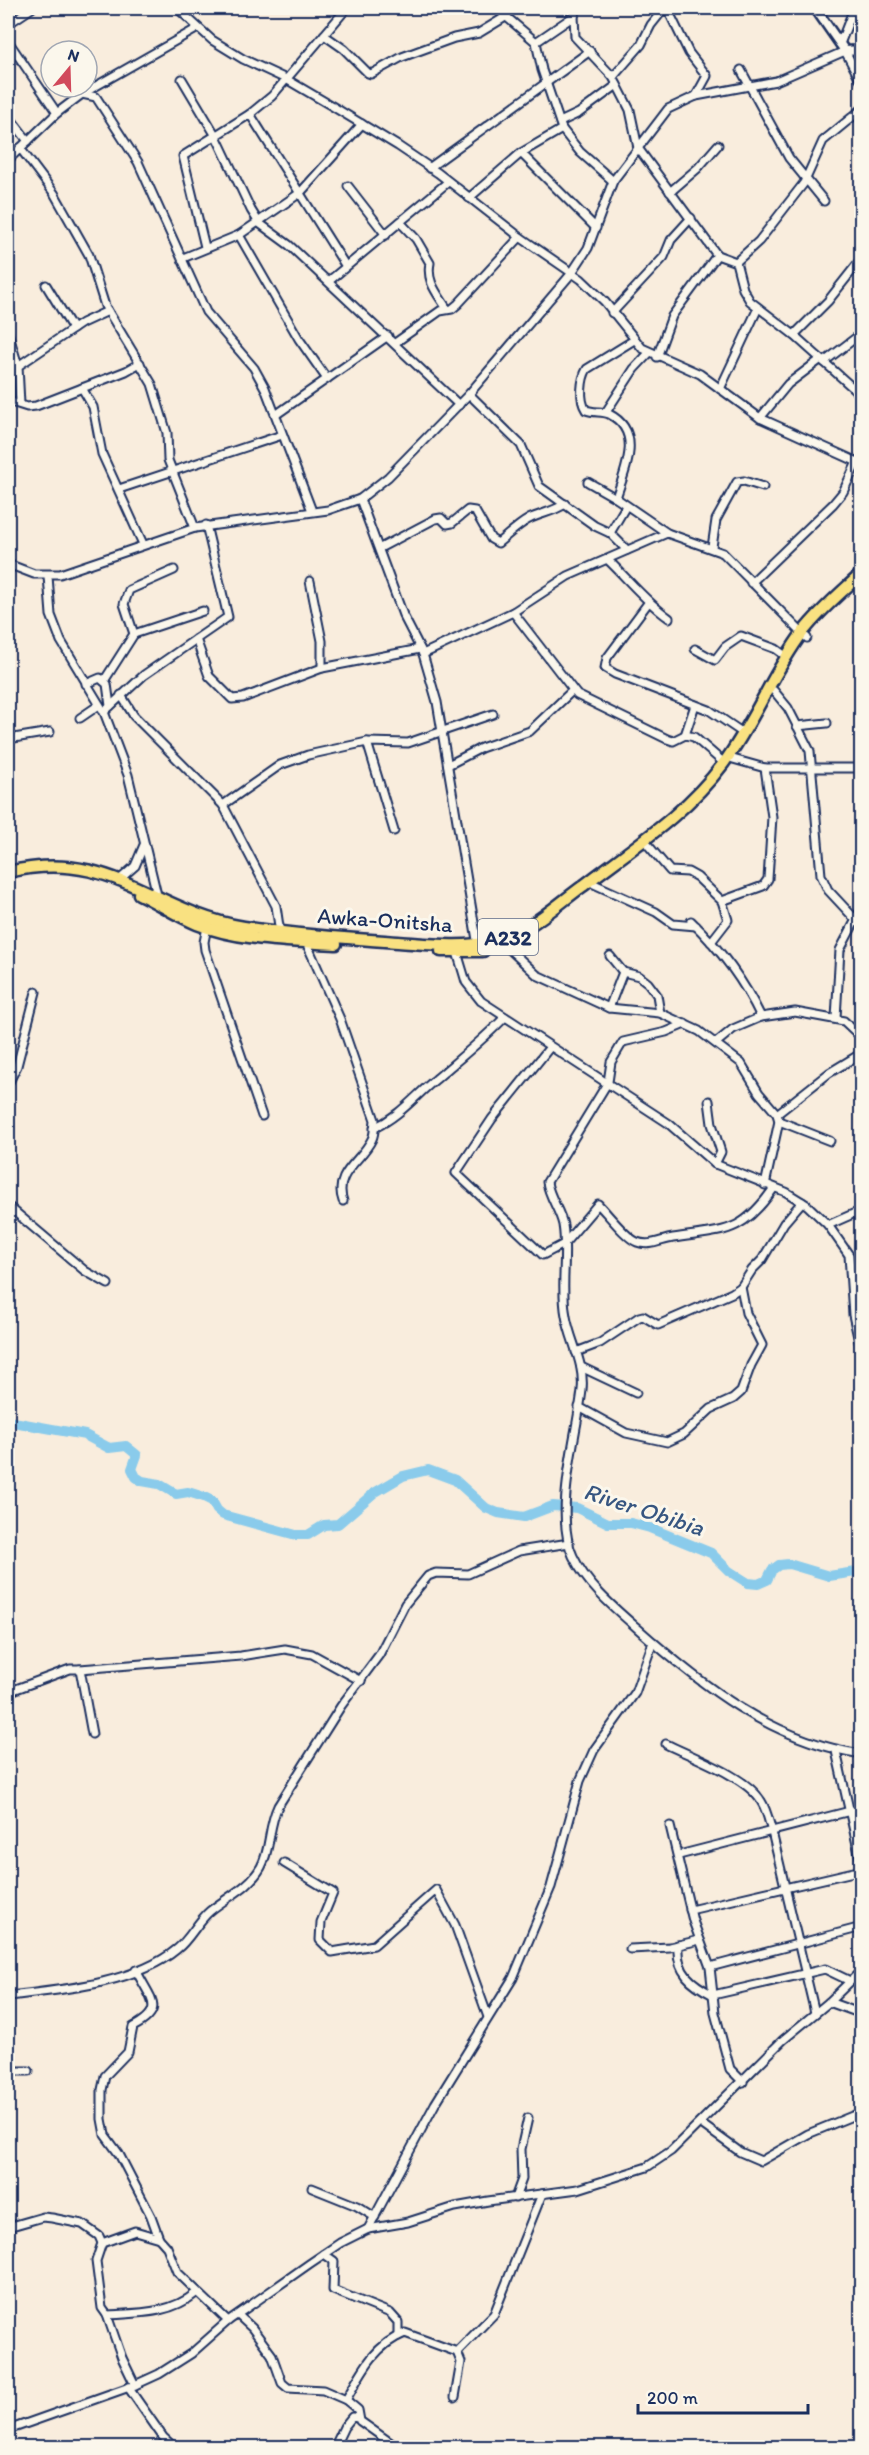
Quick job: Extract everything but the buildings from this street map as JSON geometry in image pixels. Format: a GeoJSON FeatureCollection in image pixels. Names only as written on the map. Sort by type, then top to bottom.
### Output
{"type":"FeatureCollection","features":[{"type":"Feature","properties":{"kind":"main road","name":"Awka-Onitsha"},"geometry":{"type":"LineString","coordinates":[[8,872],[40,865],[90,869],[158,899],[222,923],[280,933],[478,948],[501,940],[533,923],[677,814],[729,761],[787,657],[861,573]]}},
{"type":"Feature","properties":{"kind":"main road","name":"Awka-Onitsha"},"geometry":{"type":"LineString","coordinates":[[158,899],[207,927],[258,937],[457,952],[505,945],[541,926],[648,845],[701,800],[774,691],[805,636],[861,583]]}},
{"type":"Feature","properties":{"kind":"main road","name":"Awka-Onitsha"},"geometry":{"type":"LineString","coordinates":[[8,878],[53,872],[118,881]]}},
{"type":"Feature","properties":{"kind":"street"},"geometry":{"type":"LineString","coordinates":[[8,24],[32,8]]}},
{"type":"Feature","properties":{"kind":"street"},"geometry":{"type":"LineString","coordinates":[[179,10],[188,8]]}},
{"type":"Feature","properties":{"kind":"street"},"geometry":{"type":"LineString","coordinates":[[205,247],[182,158],[250,114],[272,96],[347,8]]}},
{"type":"Feature","properties":{"kind":"street"},"geometry":{"type":"LineString","coordinates":[[496,8],[536,42],[561,126],[580,152],[613,181]]}},
{"type":"Feature","properties":{"kind":"street"},"geometry":{"type":"LineString","coordinates":[[577,8],[574,16],[575,37],[613,77],[630,110],[638,147],[717,255],[736,262]]}},
{"type":"Feature","properties":{"kind":"street"},"geometry":{"type":"LineString","coordinates":[[815,8],[843,47],[861,83]]}},
{"type":"Feature","properties":{"kind":"street"},"geometry":{"type":"LineString","coordinates":[[843,47],[854,8]]}},
{"type":"Feature","properties":{"kind":"street"},"geometry":{"type":"LineString","coordinates":[[179,10],[198,28],[243,59],[286,79],[362,124],[429,168],[520,237],[581,279],[634,340],[649,353],[700,374],[760,418],[859,463],[843,492],[833,504],[751,582]]}},
{"type":"Feature","properties":{"kind":"street"},"geometry":{"type":"LineString","coordinates":[[613,77],[641,45],[654,20],[663,10],[668,10],[689,53],[707,76],[696,96]]}},
{"type":"Feature","properties":{"kind":"street"},"geometry":{"type":"LineString","coordinates":[[324,35],[371,74],[402,57],[454,38],[479,33],[507,16]]}},
{"type":"Feature","properties":{"kind":"street"},"geometry":{"type":"LineString","coordinates":[[536,42],[574,16]]}},
{"type":"Feature","properties":{"kind":"street"},"geometry":{"type":"LineString","coordinates":[[99,84],[198,28]]}},
{"type":"Feature","properties":{"kind":"street"},"geometry":{"type":"LineString","coordinates":[[8,41],[57,113]]}},
{"type":"Feature","properties":{"kind":"street"},"geometry":{"type":"LineString","coordinates":[[8,564],[48,576],[60,574],[143,544],[206,525],[328,510],[360,499],[388,477],[459,405],[571,274],[582,260],[613,181],[668,109],[696,96],[748,87],[794,74],[843,47],[861,50]]}},
{"type":"Feature","properties":{"kind":"street"},"geometry":{"type":"LineString","coordinates":[[429,168],[590,51]]}},
{"type":"Feature","properties":{"kind":"street"},"geometry":{"type":"LineString","coordinates":[[741,70],[748,87],[771,121],[789,158],[824,201]]}},
{"type":"Feature","properties":{"kind":"street"},"geometry":{"type":"LineString","coordinates":[[183,79],[216,136],[259,223],[290,244],[459,405]]}},
{"type":"Feature","properties":{"kind":"street"},"geometry":{"type":"LineString","coordinates":[[470,198],[521,153],[617,85]]}},
{"type":"Feature","properties":{"kind":"street"},"geometry":{"type":"LineString","coordinates":[[8,160],[57,113],[75,99]]}},
{"type":"Feature","properties":{"kind":"street"},"geometry":{"type":"LineString","coordinates":[[97,99],[126,142],[183,258],[206,312],[254,368],[277,414],[282,435],[312,511]]}},
{"type":"Feature","properties":{"kind":"street"},"geometry":{"type":"LineString","coordinates":[[736,262],[759,241],[807,178],[823,141],[861,109]]}},
{"type":"Feature","properties":{"kind":"street"},"geometry":{"type":"LineString","coordinates":[[250,114],[345,266]]}},
{"type":"Feature","properties":{"kind":"street"},"geometry":{"type":"LineString","coordinates":[[8,115],[28,141]]}},
{"type":"Feature","properties":{"kind":"street"},"geometry":{"type":"LineString","coordinates":[[183,258],[205,247],[239,235],[300,193],[362,124]]}},
{"type":"Feature","properties":{"kind":"street"},"geometry":{"type":"LineString","coordinates":[[670,192],[698,168],[718,145]]}},
{"type":"Feature","properties":{"kind":"street"},"geometry":{"type":"LineString","coordinates":[[20,148],[54,193],[89,255],[98,290],[108,311],[152,384],[163,414],[167,433],[168,460],[195,528]]}},
{"type":"Feature","properties":{"kind":"street"},"geometry":{"type":"LineString","coordinates":[[521,153],[596,228]]}},
{"type":"Feature","properties":{"kind":"street"},"geometry":{"type":"LineString","coordinates":[[329,281],[448,182]]}},
{"type":"Feature","properties":{"kind":"street"},"geometry":{"type":"LineString","coordinates":[[348,186],[386,235]]}},
{"type":"Feature","properties":{"kind":"street"},"geometry":{"type":"LineString","coordinates":[[612,313],[664,257],[671,240],[690,218]]}},
{"type":"Feature","properties":{"kind":"street"},"geometry":{"type":"LineString","coordinates":[[400,222],[416,239],[430,263],[428,270],[432,285],[447,309]]}},
{"type":"Feature","properties":{"kind":"street"},"geometry":{"type":"LineString","coordinates":[[239,235],[299,339],[327,379]]}},
{"type":"Feature","properties":{"kind":"street"},"geometry":{"type":"LineString","coordinates":[[395,343],[440,311],[458,304],[520,237]]}},
{"type":"Feature","properties":{"kind":"street"},"geometry":{"type":"LineString","coordinates":[[657,357],[672,316],[717,255]]}},
{"type":"Feature","properties":{"kind":"street"},"geometry":{"type":"LineString","coordinates":[[794,335],[828,301],[861,258]]}},
{"type":"Feature","properties":{"kind":"street"},"geometry":{"type":"LineString","coordinates":[[736,262],[742,289],[758,308],[794,335],[861,396]]}},
{"type":"Feature","properties":{"kind":"street"},"geometry":{"type":"LineString","coordinates":[[46,285],[73,329]]}},
{"type":"Feature","properties":{"kind":"street"},"geometry":{"type":"LineString","coordinates":[[720,389],[758,308]]}},
{"type":"Feature","properties":{"kind":"street"},"geometry":{"type":"LineString","coordinates":[[18,366],[73,329],[108,311]]}},
{"type":"Feature","properties":{"kind":"street"},"geometry":{"type":"LineString","coordinates":[[8,332],[18,366],[20,404]]}},
{"type":"Feature","properties":{"kind":"street"},"geometry":{"type":"LineString","coordinates":[[760,418],[788,384],[861,333]]}},
{"type":"Feature","properties":{"kind":"street"},"geometry":{"type":"LineString","coordinates":[[277,414],[387,336]]}},
{"type":"Feature","properties":{"kind":"street"},"geometry":{"type":"LineString","coordinates":[[616,498],[631,437],[620,421],[606,412],[590,412],[584,406],[584,373],[595,362],[634,340]]}},
{"type":"Feature","properties":{"kind":"street"},"geometry":{"type":"LineString","coordinates":[[606,412],[634,369],[649,353]]}},
{"type":"Feature","properties":{"kind":"street"},"geometry":{"type":"LineString","coordinates":[[8,401],[36,406],[140,363]]}},
{"type":"Feature","properties":{"kind":"street"},"geometry":{"type":"LineString","coordinates":[[82,388],[93,407],[102,454],[143,544]]}},
{"type":"Feature","properties":{"kind":"street"},"geometry":{"type":"LineString","coordinates":[[469,394],[521,445],[539,486],[610,533],[627,550]]}},
{"type":"Feature","properties":{"kind":"street"},"geometry":{"type":"LineString","coordinates":[[118,489],[282,435]]}},
{"type":"Feature","properties":{"kind":"street"},"geometry":{"type":"LineString","coordinates":[[712,547],[716,520],[737,482],[744,481],[763,487]]}},
{"type":"Feature","properties":{"kind":"street"},"geometry":{"type":"LineString","coordinates":[[588,482],[668,533],[712,547],[723,553],[805,636]]}},
{"type":"Feature","properties":{"kind":"street"},"geometry":{"type":"LineString","coordinates":[[360,499],[368,524],[380,548],[393,590],[421,652],[443,730],[478,948]]}},
{"type":"Feature","properties":{"kind":"street"},"geometry":{"type":"LineString","coordinates":[[380,548],[435,519],[441,518],[448,525],[468,510],[475,511],[491,539],[498,543],[527,520],[542,513],[550,513],[565,504]]}},
{"type":"Feature","properties":{"kind":"street"},"geometry":{"type":"LineString","coordinates":[[610,533],[626,506]]}},
{"type":"Feature","properties":{"kind":"street"},"geometry":{"type":"LineString","coordinates":[[104,712],[121,695],[167,658],[226,619],[229,613],[206,525]]}},
{"type":"Feature","properties":{"kind":"street"},"geometry":{"type":"LineString","coordinates":[[196,639],[209,676],[232,699],[243,698],[322,668],[421,652],[513,612],[568,576],[668,533]]}},
{"type":"Feature","properties":{"kind":"street"},"geometry":{"type":"LineString","coordinates":[[608,560],[639,589],[648,603],[669,618]]}},
{"type":"Feature","properties":{"kind":"street"},"geometry":{"type":"LineString","coordinates":[[134,634],[124,604],[129,590],[174,570]]}},
{"type":"Feature","properties":{"kind":"street"},"geometry":{"type":"LineString","coordinates":[[48,576],[51,615],[61,641],[104,712],[133,790],[158,899]]}},
{"type":"Feature","properties":{"kind":"street"},"geometry":{"type":"LineString","coordinates":[[310,581],[322,640],[322,668]]}},
{"type":"Feature","properties":{"kind":"street"},"geometry":{"type":"LineString","coordinates":[[648,603],[607,658],[605,668],[717,714],[743,733]]}},
{"type":"Feature","properties":{"kind":"street"},"geometry":{"type":"LineString","coordinates":[[104,681],[134,634],[202,611]]}},
{"type":"Feature","properties":{"kind":"street"},"geometry":{"type":"LineString","coordinates":[[513,612],[572,690],[597,706],[667,739],[673,741],[685,735],[694,737],[729,761],[765,768],[861,768]]}},
{"type":"Feature","properties":{"kind":"street"},"geometry":{"type":"LineString","coordinates":[[695,649],[715,660],[725,647],[741,636],[776,649],[787,657]]}},
{"type":"Feature","properties":{"kind":"street"},"geometry":{"type":"LineString","coordinates":[[86,684],[94,678],[104,681],[107,684],[110,706]]}},
{"type":"Feature","properties":{"kind":"street"},"geometry":{"type":"LineString","coordinates":[[448,765],[481,748],[530,731],[572,690]]}},
{"type":"Feature","properties":{"kind":"street"},"geometry":{"type":"LineString","coordinates":[[774,691],[788,708],[810,751],[821,876],[828,890],[855,920]]}},
{"type":"Feature","properties":{"kind":"street"},"geometry":{"type":"LineString","coordinates":[[121,695],[134,716],[223,804],[276,906],[280,933]]}},
{"type":"Feature","properties":{"kind":"street"},"geometry":{"type":"LineString","coordinates":[[80,718],[99,705]]}},
{"type":"Feature","properties":{"kind":"street"},"geometry":{"type":"LineString","coordinates":[[685,735],[695,705]]}},
{"type":"Feature","properties":{"kind":"street"},"geometry":{"type":"LineString","coordinates":[[223,804],[280,765],[308,755],[367,742],[408,743],[493,714]]}},
{"type":"Feature","properties":{"kind":"street"},"geometry":{"type":"LineString","coordinates":[[797,726],[827,723]]}},
{"type":"Feature","properties":{"kind":"street"},"geometry":{"type":"LineString","coordinates":[[8,739],[50,732]]}},
{"type":"Feature","properties":{"kind":"street"},"geometry":{"type":"LineString","coordinates":[[367,742],[394,831]]}},
{"type":"Feature","properties":{"kind":"street"},"geometry":{"type":"LineString","coordinates":[[722,901],[763,886],[768,879],[772,817],[765,768]]}},
{"type":"Feature","properties":{"kind":"street"},"geometry":{"type":"LineString","coordinates":[[118,881],[135,866],[144,845]]}},
{"type":"Feature","properties":{"kind":"street"},"geometry":{"type":"LineString","coordinates":[[648,845],[670,871],[688,872],[722,901],[728,920],[711,942]]}},
{"type":"Feature","properties":{"kind":"street"},"geometry":{"type":"LineString","coordinates":[[594,884],[656,912],[673,924],[693,924],[711,942],[750,994],[761,1017]]}},
{"type":"Feature","properties":{"kind":"street"},"geometry":{"type":"LineString","coordinates":[[836,1018],[840,950],[861,908]]}},
{"type":"Feature","properties":{"kind":"street"},"geometry":{"type":"LineString","coordinates":[[207,927],[205,950],[262,1116]]}},
{"type":"Feature","properties":{"kind":"street"},"geometry":{"type":"LineString","coordinates":[[306,942],[352,1051],[372,1108],[374,1128],[369,1145],[342,1180],[340,1192],[343,1201]]}},
{"type":"Feature","properties":{"kind":"street"},"geometry":{"type":"LineString","coordinates":[[505,945],[537,975],[609,1008],[660,1013],[685,1024],[716,1043],[741,1063],[759,1093],[778,1118],[830,1141]]}},
{"type":"Feature","properties":{"kind":"street"},"geometry":{"type":"LineString","coordinates":[[457,952],[461,973],[469,988],[482,1001],[685,1135],[715,1164],[802,1202],[828,1225],[849,1255],[853,1315],[860,1338],[861,1356]]}},
{"type":"Feature","properties":{"kind":"street"},"geometry":{"type":"LineString","coordinates":[[610,956],[623,972],[639,976],[648,983],[657,995],[660,1013]]}},
{"type":"Feature","properties":{"kind":"street"},"geometry":{"type":"LineString","coordinates":[[609,1008],[623,972]]}},
{"type":"Feature","properties":{"kind":"street"},"geometry":{"type":"LineString","coordinates":[[8,1084],[17,1066],[36,992]]}},
{"type":"Feature","properties":{"kind":"street"},"geometry":{"type":"LineString","coordinates":[[716,1043],[733,1029],[761,1017],[795,1012],[844,1021],[861,1038]]}},
{"type":"Feature","properties":{"kind":"street"},"geometry":{"type":"LineString","coordinates":[[374,1128],[406,1108],[434,1080],[479,1044],[505,1017]]}},
{"type":"Feature","properties":{"kind":"street"},"geometry":{"type":"LineString","coordinates":[[685,1024],[666,1032],[623,1042],[611,1062],[608,1083],[548,1182],[562,1222],[565,1314],[581,1367],[579,1407],[572,1443],[566,1514],[572,1556],[585,1576],[612,1606],[652,1642],[716,1693],[748,1714],[797,1738],[836,1751],[861,1754]]}},
{"type":"Feature","properties":{"kind":"street"},"geometry":{"type":"LineString","coordinates":[[550,1047],[486,1127],[456,1173],[543,1255],[564,1244],[598,1204],[634,1242],[646,1245],[730,1229],[743,1223],[757,1210],[774,1188]]}},
{"type":"Feature","properties":{"kind":"street"},"geometry":{"type":"LineString","coordinates":[[765,1185],[778,1118],[829,1073],[861,1053]]}},
{"type":"Feature","properties":{"kind":"street"},"geometry":{"type":"LineString","coordinates":[[709,1101],[712,1124],[729,1171]]}},
{"type":"Feature","properties":{"kind":"street"},"geometry":{"type":"LineString","coordinates":[[715,1164],[721,1152]]}},
{"type":"Feature","properties":{"kind":"street"},"geometry":{"type":"LineString","coordinates":[[576,1352],[621,1331],[639,1317],[643,1316],[658,1324],[676,1319],[741,1287],[802,1202]]}},
{"type":"Feature","properties":{"kind":"street"},"geometry":{"type":"LineString","coordinates":[[8,1206],[85,1271],[108,1284]]}},
{"type":"Feature","properties":{"kind":"street"},"geometry":{"type":"LineString","coordinates":[[828,1225],[861,1210]]}},
{"type":"Feature","properties":{"kind":"street"},"geometry":{"type":"LineString","coordinates":[[851,1273],[861,1275]]}},
{"type":"Feature","properties":{"kind":"street"},"geometry":{"type":"LineString","coordinates":[[579,1407],[626,1433],[667,1442],[684,1434],[711,1410],[733,1399],[741,1392],[751,1365],[762,1345],[746,1313],[741,1287]]}},
{"type":"Feature","properties":{"kind":"street"},"geometry":{"type":"LineString","coordinates":[[581,1367],[636,1393]]}},
{"type":"Feature","properties":{"kind":"street"},"geometry":{"type":"LineString","coordinates":[[8,1996],[100,1983],[136,1970],[179,1948],[197,1923],[239,1891],[260,1870],[267,1851],[271,1822],[278,1806],[341,1706],[379,1655],[405,1604],[428,1576],[436,1573],[468,1574],[519,1551],[569,1543]]}},
{"type":"Feature","properties":{"kind":"street"},"geometry":{"type":"LineString","coordinates":[[368,2229],[435,2104],[513,1977],[551,1887],[571,1809],[587,1765],[594,1750],[635,1693],[652,1642]]}},
{"type":"Feature","properties":{"kind":"street"},"geometry":{"type":"LineString","coordinates":[[8,1692],[70,1669],[241,1656],[285,1649],[312,1654],[361,1681]]}},
{"type":"Feature","properties":{"kind":"street"},"geometry":{"type":"LineString","coordinates":[[80,1669],[92,1734]]}},
{"type":"Feature","properties":{"kind":"street"},"geometry":{"type":"LineString","coordinates":[[666,1744],[719,1770],[755,1792],[762,1802],[772,1832],[815,2013]]}},
{"type":"Feature","properties":{"kind":"street"},"geometry":{"type":"LineString","coordinates":[[690,1910],[861,1868],[836,1751]]}},
{"type":"Feature","properties":{"kind":"street"},"geometry":{"type":"LineString","coordinates":[[679,1855],[861,1809]]}},
{"type":"Feature","properties":{"kind":"street"},"geometry":{"type":"LineString","coordinates":[[670,1826],[679,1855],[690,1910],[710,1967],[713,1995],[730,2068],[743,2082]]}},
{"type":"Feature","properties":{"kind":"street"},"geometry":{"type":"LineString","coordinates":[[284,1863],[333,1893],[321,1922],[320,1940],[332,1952],[374,1945],[436,1890],[455,1925],[488,2017]]}},
{"type":"Feature","properties":{"kind":"street"},"geometry":{"type":"LineString","coordinates":[[710,1967],[861,1927]]}},
{"type":"Feature","properties":{"kind":"street"},"geometry":{"type":"LineString","coordinates":[[630,1949],[678,1945],[700,1940]]}},
{"type":"Feature","properties":{"kind":"street"},"geometry":{"type":"LineString","coordinates":[[678,1945],[677,1953],[689,1980],[713,1995],[806,1972],[825,1970],[850,1981]]}},
{"type":"Feature","properties":{"kind":"street"},"geometry":{"type":"LineString","coordinates":[[136,1970],[152,2002],[153,2013],[133,2027],[129,2052],[105,2076],[102,2090],[102,2119],[105,2134],[119,2154],[151,2216],[159,2238],[167,2247],[177,2272],[196,2293],[228,2321]]}},
{"type":"Feature","properties":{"kind":"street"},"geometry":{"type":"LineString","coordinates":[[8,2430],[132,2386],[177,2363],[228,2321],[324,2254],[368,2229],[408,2222],[455,2207],[578,2189],[647,2167],[671,2151],[783,2040],[829,2002],[861,1970]]}},
{"type":"Feature","properties":{"kind":"street"},"geometry":{"type":"LineString","coordinates":[[829,2002],[861,2014]]}},
{"type":"Feature","properties":{"kind":"street"},"geometry":{"type":"LineString","coordinates":[[8,2071],[29,2071]]}},
{"type":"Feature","properties":{"kind":"street"},"geometry":{"type":"LineString","coordinates":[[700,2123],[740,2152],[760,2161],[808,2133],[861,2112]]}},
{"type":"Feature","properties":{"kind":"street"},"geometry":{"type":"LineString","coordinates":[[515,2198],[522,2179],[521,2149],[528,2118]]}},
{"type":"Feature","properties":{"kind":"street"},"geometry":{"type":"LineString","coordinates":[[312,2188],[357,2206],[375,2217]]}},
{"type":"Feature","properties":{"kind":"street"},"geometry":{"type":"LineString","coordinates":[[457,2352],[494,2314],[542,2194]]}},
{"type":"Feature","properties":{"kind":"street"},"geometry":{"type":"LineString","coordinates":[[8,2227],[43,2217],[66,2219],[90,2229],[99,2236],[102,2243],[96,2268],[102,2308],[107,2315],[132,2386],[163,2438],[175,2448]]}},
{"type":"Feature","properties":{"kind":"street"},"geometry":{"type":"LineString","coordinates":[[102,2243],[135,2231],[159,2238]]}},
{"type":"Feature","properties":{"kind":"street"},"geometry":{"type":"LineString","coordinates":[[324,2254],[334,2261],[333,2290],[390,2313],[398,2322],[398,2336]]}},
{"type":"Feature","properties":{"kind":"street"},"geometry":{"type":"LineString","coordinates":[[107,2315],[139,2314],[169,2309],[184,2303],[196,2293]]}},
{"type":"Feature","properties":{"kind":"street"},"geometry":{"type":"LineString","coordinates":[[238,2315],[272,2355],[282,2383],[288,2388],[322,2390],[346,2400],[358,2410],[358,2418]]}},
{"type":"Feature","properties":{"kind":"street"},"geometry":{"type":"LineString","coordinates":[[346,2400],[370,2358],[398,2336],[411,2334],[457,2352],[461,2362],[455,2397]]}},
{"type":"Feature","properties":{"kind":"street"},"geometry":{"type":"LineString","coordinates":[[334,2448],[352,2417],[358,2418],[398,2448]]}},
{"type":"Feature","properties":{"kind":"waterway","name":"River Obibia"},"geometry":{"type":"LineString","coordinates":[[8,1421],[85,1435],[109,1448],[126,1446],[137,1455],[132,1469],[136,1477],[142,1481],[159,1484],[176,1494],[188,1492],[204,1497],[212,1501],[223,1515],[296,1535],[308,1535],[324,1525],[338,1524],[374,1493],[403,1476],[428,1470],[455,1480],[486,1508],[498,1513],[524,1517],[553,1506],[577,1508],[608,1523],[631,1523],[650,1528],[711,1553],[729,1571],[748,1583],[758,1584],[767,1580],[772,1570],[779,1565],[789,1564],[829,1576],[862,1571]]}}]}
